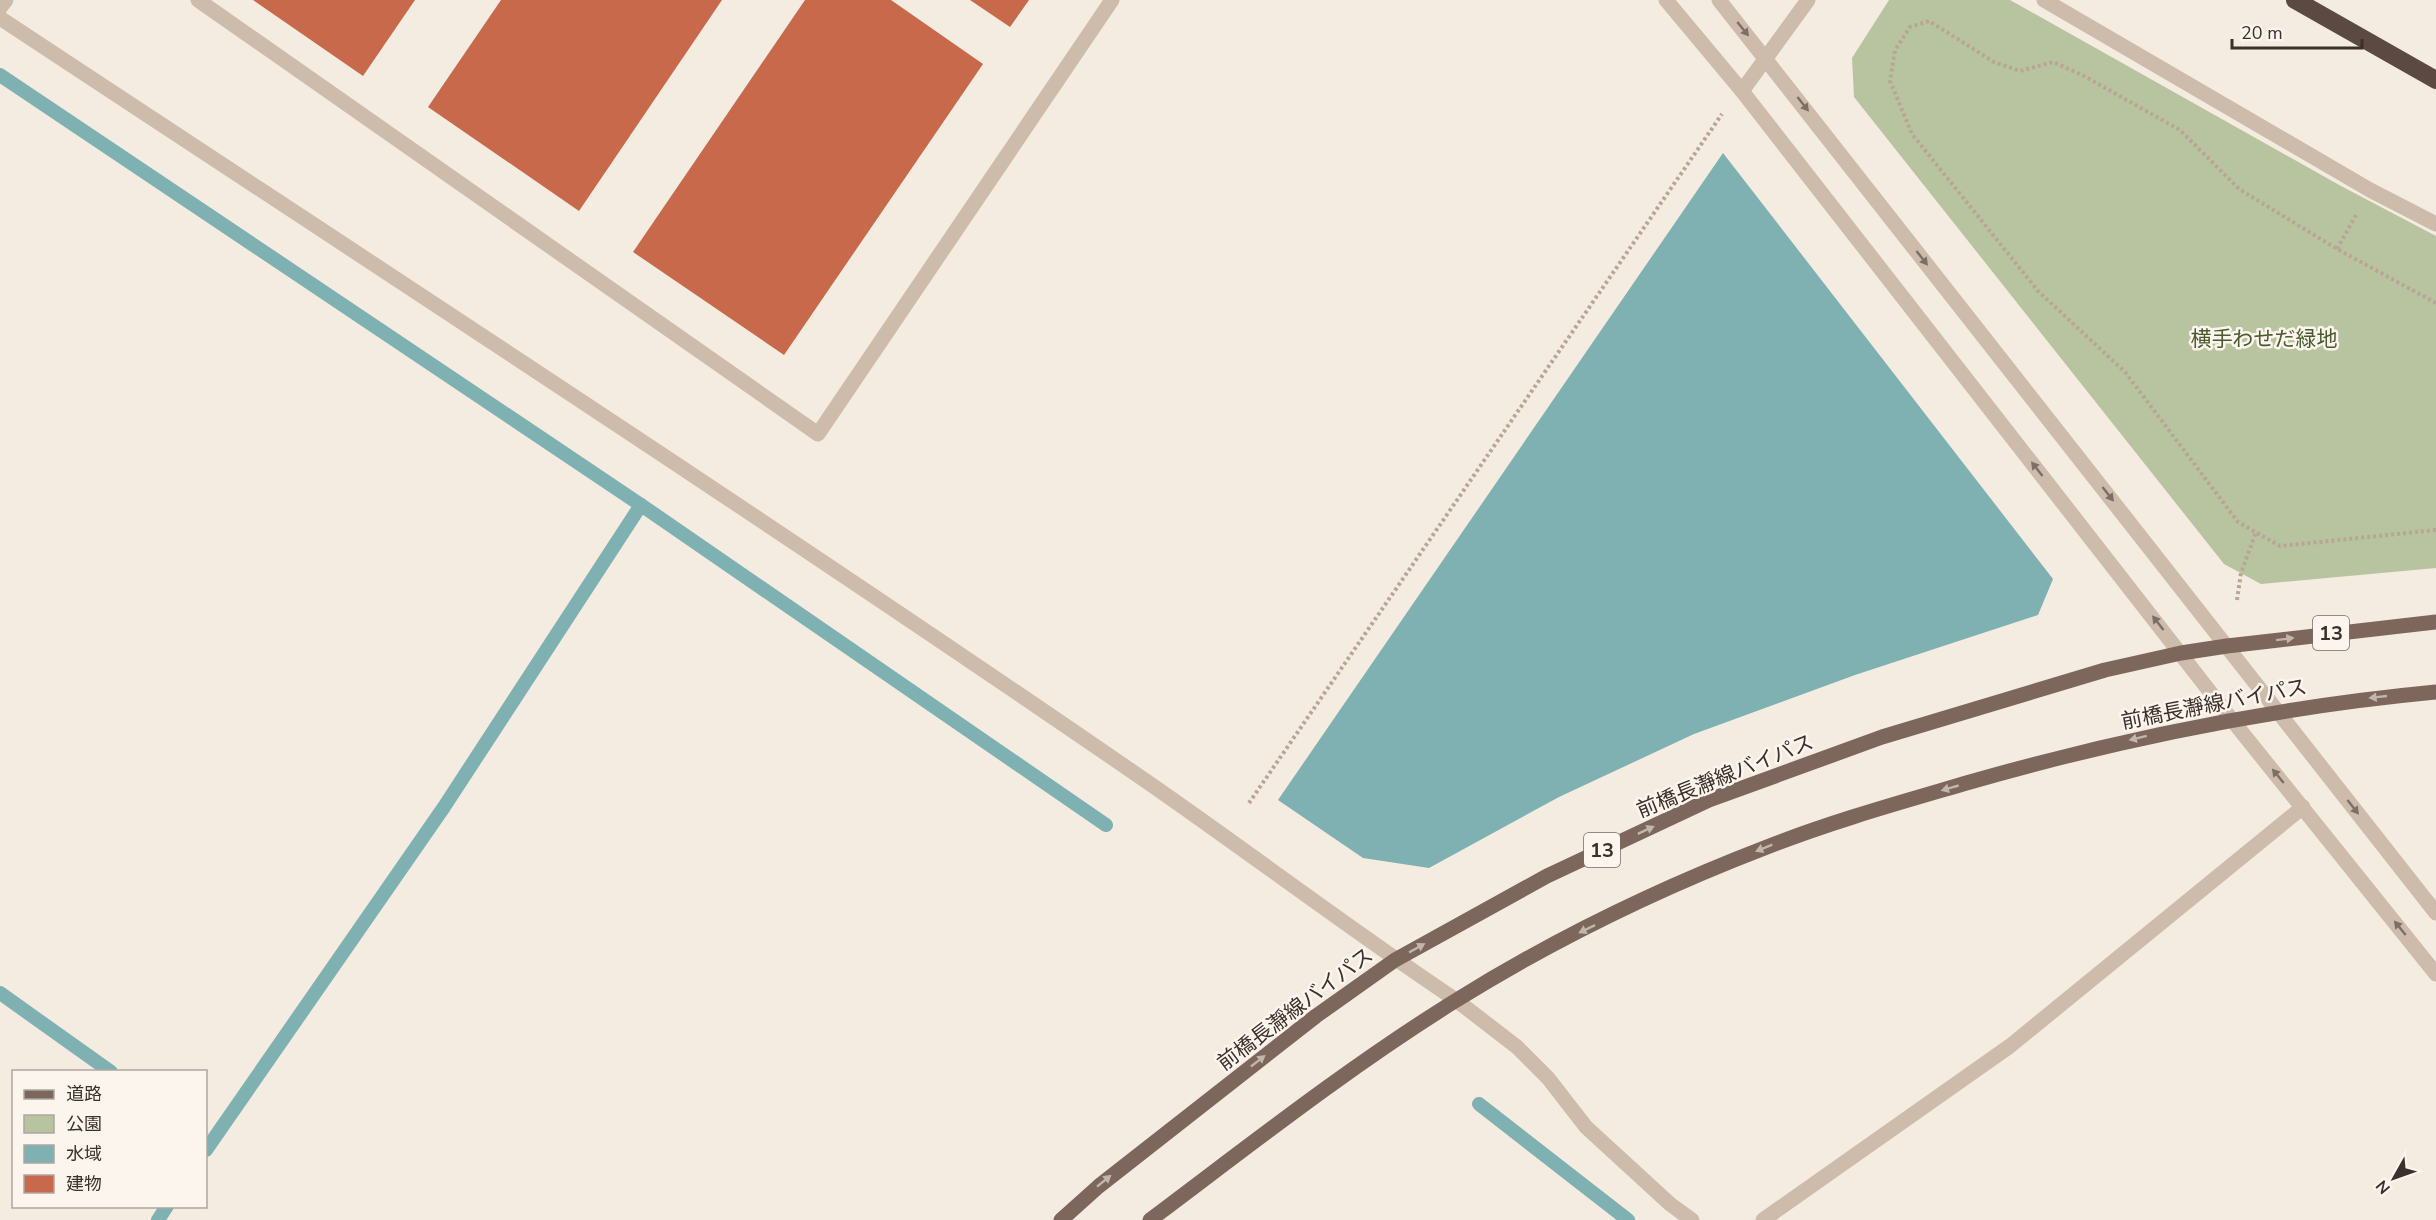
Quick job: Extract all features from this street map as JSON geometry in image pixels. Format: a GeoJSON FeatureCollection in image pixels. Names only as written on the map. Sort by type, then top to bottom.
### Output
{"type":"FeatureCollection","features":[{"type":"Feature","properties":{"kind":"highway"},"geometry":{"type":"LineString","coordinates":[[2295,0],[2436,80]]}},
{"type":"Feature","properties":{"kind":"main road","name":"前橋長瀞線バイパス"},"geometry":{"type":"LineString","coordinates":[[1060,1220],[1099,1185],[1316,1016],[1395,960],[1547,876],[1709,800],[1882,737],[2105,670],[2181,653],[2227,646],[2436,622]]}},
{"type":"Feature","properties":{"kind":"main road","name":"前橋長瀞線バイパス"},"geometry":{"type":"LineString","coordinates":[[1150,1220],[1307,1101],[1456,1000],[1578,933],[1678,884],[1769,846],[1896,804],[2027,766],[2156,734],[2358,699],[2436,692]]}},
{"type":"Feature","properties":{"kind":"street"},"geometry":{"type":"LineString","coordinates":[[0,8],[6,0]]}},
{"type":"Feature","properties":{"kind":"street"},"geometry":{"type":"LineString","coordinates":[[198,0],[818,434],[1112,0]]}},
{"type":"Feature","properties":{"kind":"street"},"geometry":{"type":"LineString","coordinates":[[1666,0],[1742,91],[2232,720],[2436,974]]}},
{"type":"Feature","properties":{"kind":"street"},"geometry":{"type":"LineString","coordinates":[[1719,0],[1767,58],[2436,913]]}},
{"type":"Feature","properties":{"kind":"street"},"geometry":{"type":"LineString","coordinates":[[1742,91],[1808,0]]}},
{"type":"Feature","properties":{"kind":"street"},"geometry":{"type":"LineString","coordinates":[[2044,0],[2370,190],[2436,224]]}},
{"type":"Feature","properties":{"kind":"street"},"geometry":{"type":"LineString","coordinates":[[0,18],[823,563],[1149,783],[1395,960],[1456,1000],[1517,1047],[1548,1078],[1586,1127],[1670,1204],[1692,1220]]}},
{"type":"Feature","properties":{"kind":"street"},"geometry":{"type":"LineString","coordinates":[[1763,1220],[2010,1046],[2303,807]]}},
{"type":"Feature","properties":{"kind":"path"},"geometry":{"type":"LineString","coordinates":[[2436,303],[2337,249],[2239,189],[2180,130],[2074,71],[2053,62],[2020,71],[2011,68],[1994,62],[1929,21],[1910,27],[1895,50],[1890,81],[1912,134],[2038,291],[2125,372],[2238,522],[2280,546],[2436,530]]}},
{"type":"Feature","properties":{"kind":"path"},"geometry":{"type":"LineString","coordinates":[[1249,803],[1723,112]]}},
{"type":"Feature","properties":{"kind":"path"},"geometry":{"type":"LineString","coordinates":[[2337,249],[2370,190]]}},
{"type":"Feature","properties":{"kind":"path"},"geometry":{"type":"LineString","coordinates":[[2236,600],[2241,573],[2256,532]]}},
{"type":"Feature","properties":{"kind":"green space","name":"横手わせだ緑地"},"geometry":{"type":"Polygon","coordinates":[[[1889,0],[2010,0],[2341,186],[2436,236],[2436,568],[2261,584],[2224,564],[1854,97],[1852,58],[1889,0]]]}},
{"type":"Feature","properties":{"kind":"water"},"geometry":{"type":"Polygon","coordinates":[[[1723,153],[2053,579],[2038,615],[1855,675],[1694,734],[1559,797],[1429,868],[1363,858],[1278,800],[1723,153]]]}},
{"type":"Feature","properties":{"kind":"building"},"geometry":{"type":"Polygon","coordinates":[[[253,0],[415,0],[363,76],[253,0]]]}},
{"type":"Feature","properties":{"kind":"building"},"geometry":{"type":"Polygon","coordinates":[[[501,0],[722,0],[579,211],[428,107],[501,0]]]}},
{"type":"Feature","properties":{"kind":"building"},"geometry":{"type":"Polygon","coordinates":[[[805,0],[891,0],[983,64],[784,355],[633,252],[805,0]]]}},
{"type":"Feature","properties":{"kind":"building"},"geometry":{"type":"Polygon","coordinates":[[[970,0],[1029,0],[1010,27],[970,0]]]}},
{"type":"Feature","properties":{"kind":"waterway"},"geometry":{"type":"LineString","coordinates":[[0,75],[641,505],[1106,825]]}},
{"type":"Feature","properties":{"kind":"waterway"},"geometry":{"type":"LineString","coordinates":[[207,1149],[444,807],[641,505]]}},
{"type":"Feature","properties":{"kind":"waterway"},"geometry":{"type":"LineString","coordinates":[[0,993],[108,1070]]}},
{"type":"Feature","properties":{"kind":"waterway"},"geometry":{"type":"LineString","coordinates":[[1479,1104],[1628,1220]]}},
{"type":"Feature","properties":{"kind":"waterway"},"geometry":{"type":"LineString","coordinates":[[158,1220],[166,1208]]}}]}
